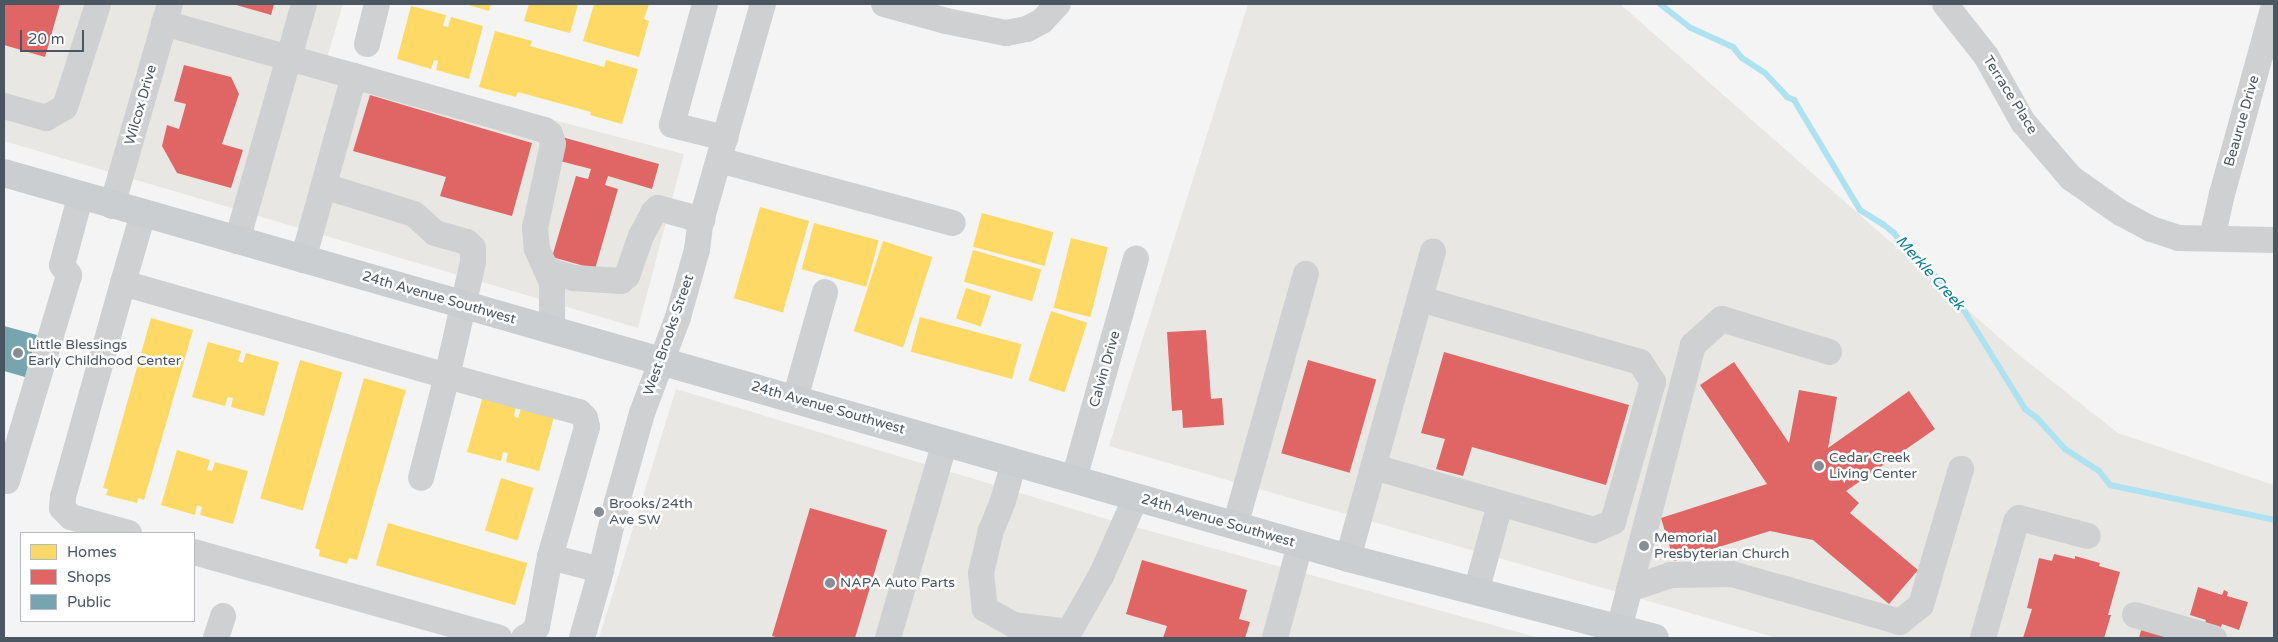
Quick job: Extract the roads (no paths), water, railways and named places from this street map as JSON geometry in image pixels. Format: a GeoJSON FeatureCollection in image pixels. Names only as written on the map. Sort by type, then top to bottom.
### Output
{"type":"FeatureCollection","features":[{"type":"Feature","properties":{"kind":"main road","name":"24th Avenue Southwest"},"geometry":{"type":"LineString","coordinates":[[4,173],[81,194],[112,206],[663,361],[1300,545],[1476,592],[1607,631],[1655,638]]}},
{"type":"Feature","properties":{"kind":"street"},"geometry":{"type":"LineString","coordinates":[[4,106],[46,118],[65,107],[98,4]]}},
{"type":"Feature","properties":{"kind":"street"},"geometry":{"type":"LineString","coordinates":[[237,241],[304,4]]}},
{"type":"Feature","properties":{"kind":"street"},"geometry":{"type":"LineString","coordinates":[[367,44],[377,4]]}},
{"type":"Feature","properties":{"kind":"street"},"geometry":{"type":"LineString","coordinates":[[704,4],[672,125],[722,149],[953,223]]}},
{"type":"Feature","properties":{"kind":"street","name":"West Brooks Street"},"geometry":{"type":"LineString","coordinates":[[582,638],[640,422],[678,318],[695,258],[702,220],[764,4]]}},
{"type":"Feature","properties":{"kind":"street"},"geometry":{"type":"LineString","coordinates":[[884,4],[956,23],[1006,33],[1027,29],[1042,21],[1058,4]]}},
{"type":"Feature","properties":{"kind":"street","name":"Terrace Place"},"geometry":{"type":"LineString","coordinates":[[1945,4],[1986,56],[2023,122],[2071,178],[2121,213],[2151,229],[2178,238],[2274,240]]}},
{"type":"Feature","properties":{"kind":"street","name":"Beaurue Drive"},"geometry":{"type":"LineString","coordinates":[[2212,238],[2222,194],[2274,5]]}},
{"type":"Feature","properties":{"kind":"street"},"geometry":{"type":"LineString","coordinates":[[166,9],[288,58],[545,130],[550,134],[553,144],[534,228],[537,250],[552,283],[552,330]]}},
{"type":"Feature","properties":{"kind":"street","name":"Wilcox Drive"},"geometry":{"type":"LineString","coordinates":[[112,206],[166,9]]}},
{"type":"Feature","properties":{"kind":"street"},"geometry":{"type":"LineString","coordinates":[[303,260],[354,76]]}},
{"type":"Feature","properties":{"kind":"street"},"geometry":{"type":"LineString","coordinates":[[324,186],[414,214],[436,233],[467,242],[473,248],[474,262],[465,306],[421,478]]}},
{"type":"Feature","properties":{"kind":"street"},"geometry":{"type":"LineString","coordinates":[[7,481],[69,274],[62,265],[81,194]]}},
{"type":"Feature","properties":{"kind":"street"},"geometry":{"type":"LineString","coordinates":[[547,270],[574,278],[621,281],[627,276],[641,236],[658,208],[702,220]]}},
{"type":"Feature","properties":{"kind":"street"},"geometry":{"type":"LineString","coordinates":[[125,532],[71,517],[62,508],[63,497],[143,214]]}},
{"type":"Feature","properties":{"kind":"street"},"geometry":{"type":"LineString","coordinates":[[1348,558],[1433,252]]}},
{"type":"Feature","properties":{"kind":"street","name":"Calvin Drive"},"geometry":{"type":"LineString","coordinates":[[1074,479],[1136,259]]}},
{"type":"Feature","properties":{"kind":"street"},"geometry":{"type":"LineString","coordinates":[[1235,526],[1306,274]]}},
{"type":"Feature","properties":{"kind":"street"},"geometry":{"type":"LineString","coordinates":[[123,283],[579,412],[585,418],[587,427],[550,557],[537,627],[524,638]]}},
{"type":"Feature","properties":{"kind":"street"},"geometry":{"type":"LineString","coordinates":[[795,399],[825,292]]}},
{"type":"Feature","properties":{"kind":"street"},"geometry":{"type":"LineString","coordinates":[[1374,467],[1594,530],[1613,522],[1653,382],[1640,362],[1420,299]]}},
{"type":"Feature","properties":{"kind":"street"},"geometry":{"type":"LineString","coordinates":[[1607,631],[1629,589],[1693,345],[1722,319],[1829,352]]}},
{"type":"Feature","properties":{"kind":"street"},"geometry":{"type":"LineString","coordinates":[[888,638],[945,442]]}},
{"type":"Feature","properties":{"kind":"street"},"geometry":{"type":"LineString","coordinates":[[1014,462],[991,530],[981,573],[985,609],[1014,624],[1070,632],[1102,574],[1136,497]]}},
{"type":"Feature","properties":{"kind":"street"},"geometry":{"type":"LineString","coordinates":[[1629,589],[1672,575],[1732,574],[1900,622],[1921,605],[1961,469]]}},
{"type":"Feature","properties":{"kind":"street"},"geometry":{"type":"LineString","coordinates":[[1476,592],[1500,504]]}},
{"type":"Feature","properties":{"kind":"street"},"geometry":{"type":"LineString","coordinates":[[1983,638],[2016,522],[2019,518],[2088,536]]}},
{"type":"Feature","properties":{"kind":"street"},"geometry":{"type":"LineString","coordinates":[[1275,638],[1300,545]]}},
{"type":"Feature","properties":{"kind":"street"},"geometry":{"type":"LineString","coordinates":[[195,552],[498,638]]}},
{"type":"Feature","properties":{"kind":"street"},"geometry":{"type":"LineString","coordinates":[[550,557],[601,570]]}},
{"type":"Feature","properties":{"kind":"street"},"geometry":{"type":"LineString","coordinates":[[2135,615],[2214,638]]}},
{"type":"Feature","properties":{"kind":"waterway","name":"Merkle Creek"},"geometry":{"type":"LineString","coordinates":[[1660,4],[1691,28],[1733,47],[1742,58],[1765,73],[1787,97],[1794,100],[1860,210],[1884,225],[1899,240],[1904,241],[1960,304],[2025,409],[2037,418],[2065,449],[2099,471],[2110,485],[2274,520]]}},
{"type":"Feature","properties":{"kind":"place","name":"Little Blessings Early Childhood Center"},"geometry":{"type":"Point","coordinates":[18,353]}},
{"type":"Feature","properties":{"kind":"place","name":"Cedar Creek Living Center"},"geometry":{"type":"Point","coordinates":[1819,466]}},
{"type":"Feature","properties":{"kind":"place","name":"Brooks/24th Ave SW"},"geometry":{"type":"Point","coordinates":[599,512]}},
{"type":"Feature","properties":{"kind":"place","name":"Memorial Presbyterian Church"},"geometry":{"type":"Point","coordinates":[1644,546]}},
{"type":"Feature","properties":{"kind":"place","name":"NAPA Auto Parts"},"geometry":{"type":"Point","coordinates":[830,583]}}]}
